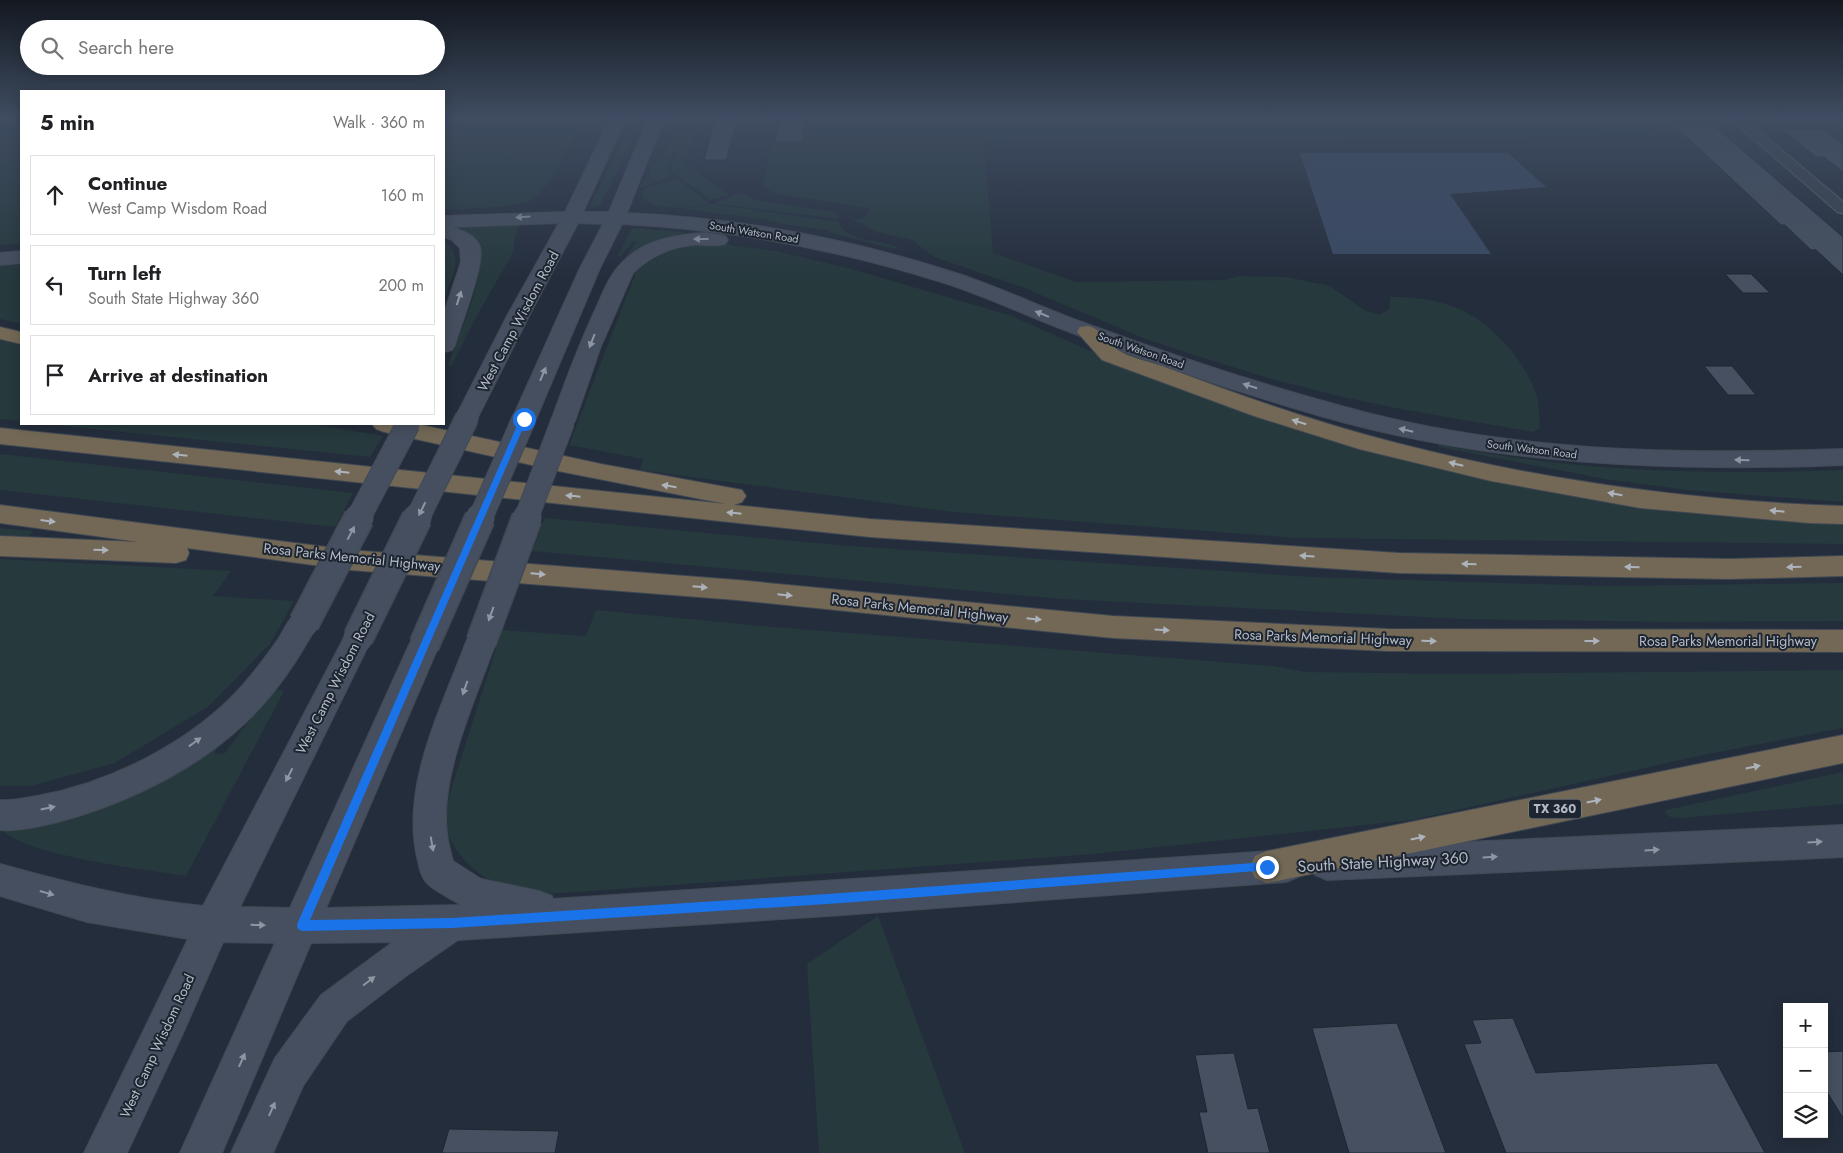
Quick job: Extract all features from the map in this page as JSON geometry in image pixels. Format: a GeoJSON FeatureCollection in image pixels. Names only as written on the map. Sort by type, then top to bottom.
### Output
{"type":"FeatureCollection","features":[{"type":"Feature","properties":{"kind":"highway"},"geometry":{"type":"LineString","coordinates":[[1088,332],[1110,355],[1262,411],[1359,441],[1491,473],[1640,499],[1800,514],[1843,515]]}},
{"type":"Feature","properties":{"kind":"highway"},"geometry":{"type":"LineString","coordinates":[[0,333],[20,338]]}},
{"type":"Feature","properties":{"kind":"highway"},"geometry":{"type":"LineString","coordinates":[[388,425],[635,480],[835,511],[870,528]]}},
{"type":"Feature","properties":{"kind":"highway"},"geometry":{"type":"LineString","coordinates":[[0,436],[870,528],[1399,563],[1729,569],[1843,566]]}},
{"type":"Feature","properties":{"kind":"highway","name":"Rosa Parks Memorial Highway"},"geometry":{"type":"LineString","coordinates":[[0,514],[350,560],[747,591],[1114,627],[1388,640],[1843,641]]}},
{"type":"Feature","properties":{"kind":"highway"},"geometry":{"type":"LineString","coordinates":[[0,546],[350,560]]}},
{"type":"Feature","properties":{"kind":"highway","name":"TX 360"},"geometry":{"type":"LineString","coordinates":[[1267,867],[1843,749]]}},
{"type":"Feature","properties":{"kind":"main road","name":"West Camp Wisdom Road"},"geometry":{"type":"LineString","coordinates":[[105,1153],[171,1018],[213,924],[518,316],[562,237],[592,173]]}},
{"type":"Feature","properties":{"kind":"main road"},"geometry":{"type":"LineString","coordinates":[[201,1153],[590,268],[616,217],[634,173]]}},
{"type":"Feature","properties":{"kind":"main road","name":"South Watson Road"},"geometry":{"type":"LineString","coordinates":[[445,222],[572,216],[616,217],[692,222],[755,231],[834,246],[962,282],[1088,332],[1300,402],[1416,432],[1568,454],[1642,459],[1760,460],[1843,457]]}},
{"type":"Feature","properties":{"kind":"main road"},"geometry":{"type":"LineString","coordinates":[[445,231],[459,236],[470,246],[471,262],[445,341]]}},
{"type":"Feature","properties":{"kind":"main road"},"geometry":{"type":"LineString","coordinates":[[576,915],[474,894],[438,871],[431,842],[429,820],[431,791],[439,758],[481,642],[594,336],[621,276],[637,259],[653,250],[676,242],[700,238],[888,261]]}},
{"type":"Feature","properties":{"kind":"main road"},"geometry":{"type":"LineString","coordinates":[[0,259],[20,257]]}},
{"type":"Feature","properties":{"kind":"main road"},"geometry":{"type":"LineString","coordinates":[[0,815],[10,816],[68,804],[114,788],[168,762],[233,715],[274,669],[304,623],[407,425]]}},
{"type":"Feature","properties":{"kind":"main road","name":"South State Highway 360"},"geometry":{"type":"LineString","coordinates":[[0,880],[87,905],[169,920],[213,924],[302,926],[452,923],[862,897],[1267,867],[1843,841]]}},
{"type":"Feature","properties":{"kind":"main road"},"geometry":{"type":"LineString","coordinates":[[252,1153],[289,1072],[334,1008],[392,963],[452,923]]}},
{"type":"Feature","properties":{"kind":"street"},"geometry":{"type":"LineString","coordinates":[[1800,173],[1843,209]]}},
{"type":"Feature","properties":{"kind":"green space"},"geometry":{"type":"Polygon","coordinates":[[[0,173],[20,173],[20,243],[0,245],[0,173]]]}},
{"type":"Feature","properties":{"kind":"green space"},"geometry":{"type":"Polygon","coordinates":[[[445,173],[554,173],[539,195],[532,200],[502,207],[445,210],[445,173]]]}},
{"type":"Feature","properties":{"kind":"green space"},"geometry":{"type":"Polygon","coordinates":[[[607,173],[616,173],[600,205],[590,206],[607,173]]]}},
{"type":"Feature","properties":{"kind":"green space"},"geometry":{"type":"Polygon","coordinates":[[[649,173],[667,173],[672,176],[640,188],[646,177],[649,177],[649,173]]]}},
{"type":"Feature","properties":{"kind":"green space"},"geometry":{"type":"Polygon","coordinates":[[[673,173],[697,173],[729,195],[711,200],[673,173]]]}},
{"type":"Feature","properties":{"kind":"green space"},"geometry":{"type":"Polygon","coordinates":[[[765,173],[986,173],[993,253],[1076,282],[1223,280],[1240,276],[1287,277],[1330,286],[1364,310],[1380,315],[1390,308],[1390,297],[1423,299],[1446,304],[1480,321],[1504,342],[1514,355],[1531,381],[1536,394],[1540,428],[1533,432],[1395,408],[1268,378],[1194,355],[1143,338],[1022,287],[934,257],[912,240],[873,231],[864,224],[851,220],[864,218],[871,209],[773,193],[763,186],[765,173]]]}},
{"type":"Feature","properties":{"kind":"green space"},"geometry":{"type":"Polygon","coordinates":[[[677,179],[709,203],[684,208],[664,207],[647,201],[642,196],[645,188],[677,179]]]}},
{"type":"Feature","properties":{"kind":"green space"},"geometry":{"type":"Polygon","coordinates":[[[744,194],[755,200],[835,212],[840,218],[717,204],[717,202],[744,194]]]}},
{"type":"Feature","properties":{"kind":"green space"},"geometry":{"type":"Polygon","coordinates":[[[712,204],[839,222],[843,229],[856,237],[898,247],[895,249],[827,232],[828,230],[782,224],[763,219],[683,209],[712,204]]]}},
{"type":"Feature","properties":{"kind":"green space"},"geometry":{"type":"Polygon","coordinates":[[[521,223],[514,239],[514,251],[474,321],[452,365],[448,365],[475,291],[480,260],[480,245],[460,227],[521,223]]]}},
{"type":"Feature","properties":{"kind":"green space"},"geometry":{"type":"Polygon","coordinates":[[[632,228],[684,233],[659,240],[624,259],[637,241],[633,241],[621,256],[618,256],[632,228]]]}},
{"type":"Feature","properties":{"kind":"green space"},"geometry":{"type":"Polygon","coordinates":[[[445,241],[454,254],[455,268],[445,295],[445,241]]]}},
{"type":"Feature","properties":{"kind":"green space"},"geometry":{"type":"Polygon","coordinates":[[[722,244],[775,251],[848,268],[1009,315],[1145,375],[1354,447],[1461,475],[1624,504],[1709,514],[1843,525],[1843,544],[1297,538],[953,512],[640,470],[643,459],[569,445],[636,272],[657,258],[676,249],[697,245],[722,244]]]}},
{"type":"Feature","properties":{"kind":"green space"},"geometry":{"type":"Polygon","coordinates":[[[20,264],[20,324],[0,319],[0,265],[20,264]]]}},
{"type":"Feature","properties":{"kind":"green space"},"geometry":{"type":"Polygon","coordinates":[[[0,339],[20,346],[20,421],[0,419],[0,339]]]}},
{"type":"Feature","properties":{"kind":"green space"},"geometry":{"type":"Polygon","coordinates":[[[54,425],[318,425],[383,436],[370,457],[54,425]]]}},
{"type":"Feature","properties":{"kind":"green space"},"geometry":{"type":"Polygon","coordinates":[[[1438,444],[1538,461],[1589,466],[1741,472],[1843,470],[1843,502],[1687,490],[1605,479],[1439,447],[1438,444]]]}},
{"type":"Feature","properties":{"kind":"green space"},"geometry":{"type":"Polygon","coordinates":[[[0,454],[353,493],[335,527],[0,490],[0,454]]]}},
{"type":"Feature","properties":{"kind":"green space"},"geometry":{"type":"Polygon","coordinates":[[[545,518],[849,546],[1312,577],[1602,586],[1843,583],[1843,621],[1673,622],[1463,619],[1063,599],[532,551],[545,518]]]}},
{"type":"Feature","properties":{"kind":"green space"},"geometry":{"type":"Polygon","coordinates":[[[0,528],[33,531],[27,538],[0,537],[0,528]]]}},
{"type":"Feature","properties":{"kind":"green space"},"geometry":{"type":"Polygon","coordinates":[[[0,559],[231,571],[213,596],[294,601],[270,644],[209,706],[115,763],[31,786],[0,786],[0,559]]]}},
{"type":"Feature","properties":{"kind":"green space"},"geometry":{"type":"Polygon","coordinates":[[[596,610],[773,627],[1273,666],[1305,672],[1461,674],[1843,670],[1843,728],[1703,755],[1412,820],[1093,854],[563,893],[529,894],[515,892],[499,886],[478,873],[453,844],[446,823],[449,796],[502,630],[586,636],[596,610]]]}},
{"type":"Feature","properties":{"kind":"green space"},"geometry":{"type":"Polygon","coordinates":[[[273,689],[284,691],[186,876],[117,866],[63,855],[17,840],[3,831],[31,825],[237,725],[214,753],[224,754],[273,689]]]}},
{"type":"Feature","properties":{"kind":"green space"},"geometry":{"type":"Polygon","coordinates":[[[1843,772],[1843,804],[1680,818],[1670,817],[1665,813],[1666,810],[1843,772]]]}},
{"type":"Feature","properties":{"kind":"green space"},"geometry":{"type":"Polygon","coordinates":[[[878,916],[965,1153],[819,1153],[807,964],[878,916]]]}},
{"type":"Feature","properties":{"kind":"water"},"geometry":{"type":"Polygon","coordinates":[[[1306,173],[1530,173],[1546,187],[1450,194],[1491,254],[1333,254],[1306,173]]]}},
{"type":"Feature","properties":{"kind":"building"},"geometry":{"type":"Polygon","coordinates":[[[1725,173],[1769,173],[1843,237],[1843,275],[1816,250],[1811,250],[1785,225],[1781,225],[1725,173]]]}},
{"type":"Feature","properties":{"kind":"building"},"geometry":{"type":"Polygon","coordinates":[[[1725,274],[1751,274],[1770,293],[1743,293],[1725,274]]]}},
{"type":"Feature","properties":{"kind":"building"},"geometry":{"type":"Polygon","coordinates":[[[1704,366],[1732,366],[1756,395],[1728,395],[1704,366]]]}},
{"type":"Feature","properties":{"kind":"building"},"geometry":{"type":"Polygon","coordinates":[[[1513,1018],[1536,1073],[1717,1063],[1765,1153],[1506,1153],[1464,1044],[1481,1043],[1472,1020],[1513,1018]]]}},
{"type":"Feature","properties":{"kind":"building"},"geometry":{"type":"Polygon","coordinates":[[[1397,1023],[1446,1153],[1349,1153],[1312,1028],[1397,1023]]]}},
{"type":"Feature","properties":{"kind":"building"},"geometry":{"type":"Polygon","coordinates":[[[1843,1051],[1843,1118],[1828,1094],[1828,1052],[1843,1051]]]}},
{"type":"Feature","properties":{"kind":"building"},"geometry":{"type":"Polygon","coordinates":[[[1234,1053],[1248,1109],[1258,1108],[1270,1153],[1208,1153],[1199,1112],[1207,1112],[1195,1055],[1234,1053]]]}},
{"type":"Feature","properties":{"kind":"building"},"geometry":{"type":"Polygon","coordinates":[[[449,1129],[559,1131],[555,1153],[442,1153],[449,1129]]]}},
{"type":"Feature","properties":{"kind":"route"},"geometry":{"type":"LineString","coordinates":[[524,419],[302,926],[452,923],[842,898],[1267,867]]}}]}
